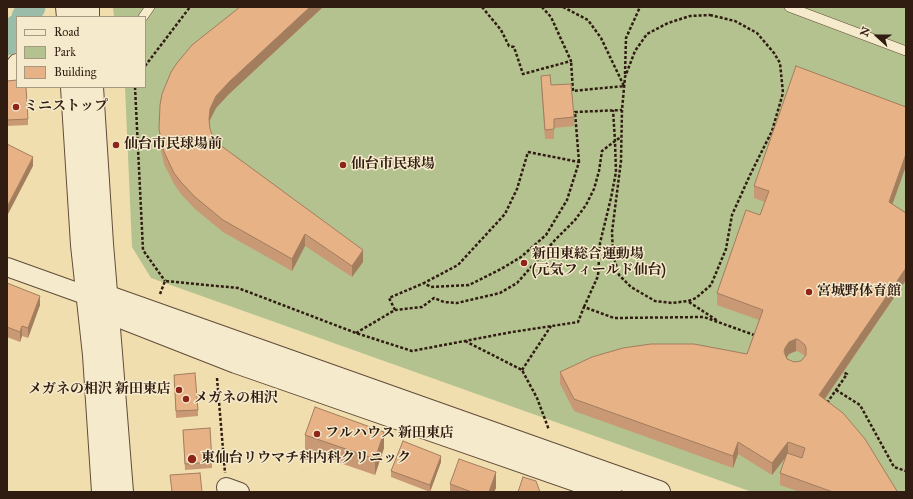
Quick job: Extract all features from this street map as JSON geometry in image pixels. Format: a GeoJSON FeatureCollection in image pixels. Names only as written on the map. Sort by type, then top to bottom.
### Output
{"type":"FeatureCollection","features":[{"type":"Feature","properties":{"kind":"street"},"geometry":{"type":"LineString","coordinates":[[7,77],[16,64]]}},
{"type":"Feature","properties":{"kind":"street"},"geometry":{"type":"LineString","coordinates":[[72,88],[82,245],[101,301],[122,492]]}},
{"type":"Feature","properties":{"kind":"street"},"geometry":{"type":"LineString","coordinates":[[92,88],[102,244],[101,301],[94,355],[103,492]]}},
{"type":"Feature","properties":{"kind":"street"},"geometry":{"type":"LineString","coordinates":[[7,267],[610,492]]}},
{"type":"Feature","properties":{"kind":"street"},"geometry":{"type":"LineString","coordinates":[[581,480],[659,492]]}},
{"type":"Feature","properties":{"kind":"lane"},"geometry":{"type":"LineString","coordinates":[[144,16],[150,7]]}},
{"type":"Feature","properties":{"kind":"lane"},"geometry":{"type":"LineString","coordinates":[[789,7],[906,51]]}},
{"type":"Feature","properties":{"kind":"path"},"geometry":{"type":"LineString","coordinates":[[146,65],[190,7]]}},
{"type":"Feature","properties":{"kind":"path"},"geometry":{"type":"LineString","coordinates":[[482,7],[501,30],[509,46],[514,47],[523,74],[571,61]]}},
{"type":"Feature","properties":{"kind":"path"},"geometry":{"type":"LineString","coordinates":[[542,7],[551,17],[571,61],[573,91],[624,86]]}},
{"type":"Feature","properties":{"kind":"path"},"geometry":{"type":"LineString","coordinates":[[563,7],[588,20],[601,38],[624,86]]}},
{"type":"Feature","properties":{"kind":"path"},"geometry":{"type":"LineString","coordinates":[[625,77],[635,51],[647,34],[668,22],[690,16],[710,14],[735,21],[757,33],[774,53],[780,64],[783,93],[772,131],[732,215],[726,249],[711,285],[696,298],[688,301],[672,303],[655,301],[631,287],[619,275],[613,254],[612,232],[621,161],[626,38],[640,7]]}},
{"type":"Feature","properties":{"kind":"path"},"geometry":{"type":"LineString","coordinates":[[135,88],[144,250],[165,281]]}},
{"type":"Feature","properties":{"kind":"path"},"geometry":{"type":"LineString","coordinates":[[165,281],[238,288],[412,351],[512,332],[578,322],[598,276],[600,243],[616,172],[613,110]]}},
{"type":"Feature","properties":{"kind":"path"},"geometry":{"type":"LineString","coordinates":[[424,283],[431,287],[470,285],[521,257],[546,235],[567,200],[579,162],[575,112],[622,110]]}},
{"type":"Feature","properties":{"kind":"path"},"geometry":{"type":"LineString","coordinates":[[356,332],[395,310],[422,307],[434,298],[444,302],[457,303],[500,293],[517,282],[575,220],[586,205],[594,189],[602,151],[621,137]]}},
{"type":"Feature","properties":{"kind":"path"},"geometry":{"type":"LineString","coordinates":[[395,310],[389,298],[424,283],[458,265],[505,214],[517,189],[528,152],[579,162]]}},
{"type":"Feature","properties":{"kind":"path"},"geometry":{"type":"LineString","coordinates":[[160,294],[165,281]]}},
{"type":"Feature","properties":{"kind":"path"},"geometry":{"type":"LineString","coordinates":[[688,301],[722,323]]}},
{"type":"Feature","properties":{"kind":"path"},"geometry":{"type":"LineString","coordinates":[[584,307],[614,318],[704,317],[757,336]]}},
{"type":"Feature","properties":{"kind":"path"},"geometry":{"type":"LineString","coordinates":[[522,370],[551,326]]}},
{"type":"Feature","properties":{"kind":"path"},"geometry":{"type":"LineString","coordinates":[[465,341],[522,370],[537,398],[549,430]]}},
{"type":"Feature","properties":{"kind":"path"},"geometry":{"type":"LineString","coordinates":[[823,401],[826,404],[847,374],[843,372]]}},
{"type":"Feature","properties":{"kind":"path"},"geometry":{"type":"LineString","coordinates":[[217,378],[231,490]]}},
{"type":"Feature","properties":{"kind":"path"},"geometry":{"type":"LineString","coordinates":[[836,390],[860,405],[894,467],[906,471]]}},
{"type":"Feature","properties":{"kind":"green space","name":"新田東総合運動場 (元気フィールド仙台)"},"geometry":{"type":"Polygon","coordinates":[[[113,7],[906,7],[906,492],[752,492],[151,278],[132,247],[125,88],[146,88],[146,16],[114,16],[113,7]]]}},
{"type":"Feature","properties":{"kind":"building"},"geometry":{"type":"Polygon","coordinates":[[[240,7],[310,7],[229,82],[216,96],[210,109],[209,119],[213,137],[220,145],[363,250],[352,266],[305,234],[292,259],[223,220],[195,197],[181,182],[174,173],[164,152],[159,129],[160,105],[162,94],[171,72],[192,45],[240,7]]]}},
{"type":"Feature","properties":{"kind":"building","name":"宮城野体育館"},"geometry":{"type":"Polygon","coordinates":[[[796,66],[906,107],[906,154],[889,202],[906,213],[906,268],[819,395],[843,413],[865,439],[897,491],[833,492],[780,473],[787,453],[802,458],[805,448],[788,442],[772,463],[738,442],[733,456],[574,399],[560,372],[592,357],[623,348],[651,344],[694,344],[747,354],[763,310],[717,293],[746,210],[760,215],[769,191],[754,186],[796,66]],[[796,339],[789,342],[784,352],[787,359],[794,362],[801,361],[806,355],[805,345],[796,339]]]}},
{"type":"Feature","properties":{"kind":"building"},"geometry":{"type":"Polygon","coordinates":[[[550,75],[551,85],[571,84],[574,117],[554,119],[554,129],[545,130],[541,76],[550,75]]]}},
{"type":"Feature","properties":{"kind":"building"},"geometry":{"type":"Polygon","coordinates":[[[16,80],[16,88],[26,88],[28,119],[7,120],[7,81],[16,80]]]}},
{"type":"Feature","properties":{"kind":"building"},"geometry":{"type":"Polygon","coordinates":[[[7,144],[33,157],[7,207],[7,144]]]}},
{"type":"Feature","properties":{"kind":"building"},"geometry":{"type":"Polygon","coordinates":[[[7,283],[40,296],[28,328],[22,326],[20,332],[7,327],[7,283]]]}},
{"type":"Feature","properties":{"kind":"building","name":"メガネの相沢"},"geometry":{"type":"Polygon","coordinates":[[[195,373],[198,410],[176,411],[174,375],[195,373]]]}},
{"type":"Feature","properties":{"kind":"building"},"geometry":{"type":"Polygon","coordinates":[[[315,407],[384,432],[375,459],[305,435],[315,407]]]}},
{"type":"Feature","properties":{"kind":"building"},"geometry":{"type":"Polygon","coordinates":[[[210,428],[212,462],[185,464],[183,430],[210,428]]]}},
{"type":"Feature","properties":{"kind":"building"},"geometry":{"type":"Polygon","coordinates":[[[403,441],[441,456],[430,485],[391,471],[403,441]]]}},
{"type":"Feature","properties":{"kind":"building"},"geometry":{"type":"Polygon","coordinates":[[[459,459],[496,472],[489,492],[472,492],[450,484],[459,459]]]}},
{"type":"Feature","properties":{"kind":"building"},"geometry":{"type":"Polygon","coordinates":[[[200,473],[202,492],[172,492],[170,475],[200,473]]]}},
{"type":"Feature","properties":{"kind":"building"},"geometry":{"type":"Polygon","coordinates":[[[523,477],[536,481],[540,492],[518,492],[523,477]]]}},
{"type":"Feature","properties":{"kind":"waterway"},"geometry":{"type":"LineString","coordinates":[[26,16],[32,7]]}},
{"type":"Feature","properties":{"kind":"waterway"},"geometry":{"type":"LineString","coordinates":[[7,42],[16,29]]}},
{"type":"Feature","properties":{"kind":"place","name":"ミニストップ"},"geometry":{"type":"Point","coordinates":[16,107]}},
{"type":"Feature","properties":{"kind":"place","name":"仙台市民球場前"},"geometry":{"type":"Point","coordinates":[116,145]}},
{"type":"Feature","properties":{"kind":"place","name":"仙台市民球場"},"geometry":{"type":"Point","coordinates":[343,165]}},
{"type":"Feature","properties":{"kind":"place","name":"新田東総合運動場 (元気フィールド仙台)"},"geometry":{"type":"Point","coordinates":[524,263]}},
{"type":"Feature","properties":{"kind":"place","name":"宮城野体育館"},"geometry":{"type":"Point","coordinates":[809,292]}},
{"type":"Feature","properties":{"kind":"place","name":"メガネの相沢 新田東店"},"geometry":{"type":"Point","coordinates":[179,390]}},
{"type":"Feature","properties":{"kind":"place","name":"メガネの相沢"},"geometry":{"type":"Point","coordinates":[186,399]}},
{"type":"Feature","properties":{"kind":"place","name":"フルハウス 新田東店"},"geometry":{"type":"Point","coordinates":[317,434]}},
{"type":"Feature","properties":{"kind":"place","name":"東仙台リウマチ科内科クリニック"},"geometry":{"type":"Point","coordinates":[192,459]}}]}
